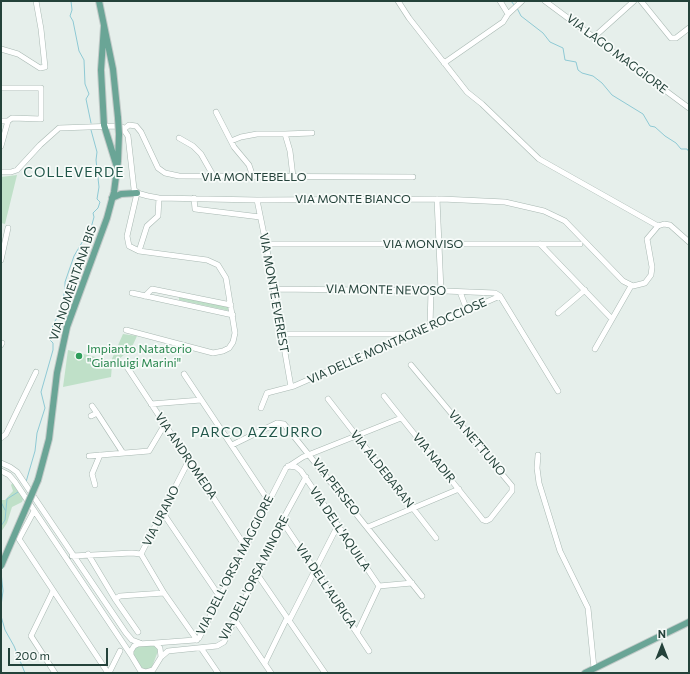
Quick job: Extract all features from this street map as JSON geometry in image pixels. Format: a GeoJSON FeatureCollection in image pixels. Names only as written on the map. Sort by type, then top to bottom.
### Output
{"type":"FeatureCollection","features":[{"type":"Feature","properties":{"kind":"main road","name":"VIA NOMENTANA BIS"},"geometry":{"type":"LineString","coordinates":[[1,566],[38,480],[49,439],[57,374],[67,327],[95,254],[112,198],[115,181],[119,134],[118,118],[113,69],[99,1]]}},
{"type":"Feature","properties":{"kind":"main road"},"geometry":{"type":"LineString","coordinates":[[104,26],[101,70],[104,125],[117,169]]}},
{"type":"Feature","properties":{"kind":"main road"},"geometry":{"type":"LineString","coordinates":[[115,181],[126,193]]}},
{"type":"Feature","properties":{"kind":"main road"},"geometry":{"type":"LineString","coordinates":[[112,198],[126,193],[137,193]]}},
{"type":"Feature","properties":{"kind":"main road"},"geometry":{"type":"LineString","coordinates":[[584,673],[689,622]]}},
{"type":"Feature","properties":{"kind":"street"},"geometry":{"type":"LineString","coordinates":[[1,49],[18,54],[40,68],[45,67],[36,1]]}},
{"type":"Feature","properties":{"kind":"street"},"geometry":{"type":"LineString","coordinates":[[398,1],[467,92],[482,104],[541,161],[658,226]]}},
{"type":"Feature","properties":{"kind":"street"},"geometry":{"type":"LineString","coordinates":[[500,1],[508,14]]}},
{"type":"Feature","properties":{"kind":"street"},"geometry":{"type":"LineString","coordinates":[[444,63],[502,22],[522,1]]}},
{"type":"Feature","properties":{"kind":"street","name":"VIA LAGO MAGGIORE"},"geometry":{"type":"LineString","coordinates":[[545,1],[689,108]]}},
{"type":"Feature","properties":{"kind":"street"},"geometry":{"type":"LineString","coordinates":[[594,37],[634,1]]}},
{"type":"Feature","properties":{"kind":"street"},"geometry":{"type":"LineString","coordinates":[[641,1],[671,38],[676,38],[689,28]]}},
{"type":"Feature","properties":{"kind":"street"},"geometry":{"type":"LineString","coordinates":[[1,88],[41,88],[41,119],[12,118],[8,121],[1,121]]}},
{"type":"Feature","properties":{"kind":"street"},"geometry":{"type":"LineString","coordinates":[[216,112],[231,142],[249,165],[253,177]]}},
{"type":"Feature","properties":{"kind":"street"},"geometry":{"type":"LineString","coordinates":[[1,146],[8,121]]}},
{"type":"Feature","properties":{"kind":"street"},"geometry":{"type":"LineString","coordinates":[[1,172],[11,172],[17,170],[40,145],[59,128],[104,125],[117,126],[124,129],[128,136],[133,186],[137,193],[127,240],[130,247],[139,251],[207,260],[215,263],[221,268],[226,278],[235,330],[233,342],[228,350],[217,353],[204,352],[126,330]]}},
{"type":"Feature","properties":{"kind":"street","name":"VIA MONTEBELLO"},"geometry":{"type":"LineString","coordinates":[[124,129],[129,125],[138,128],[154,161],[164,172],[183,176],[414,177]]}},
{"type":"Feature","properties":{"kind":"street"},"geometry":{"type":"LineString","coordinates":[[231,142],[254,134],[312,133]]}},
{"type":"Feature","properties":{"kind":"street"},"geometry":{"type":"LineString","coordinates":[[285,134],[290,152],[293,177]]}},
{"type":"Feature","properties":{"kind":"street"},"geometry":{"type":"LineString","coordinates":[[179,138],[193,146],[201,154],[214,177]]}},
{"type":"Feature","properties":{"kind":"street","name":"VIA MONTE BIANCO"},"geometry":{"type":"LineString","coordinates":[[137,193],[159,198],[257,200],[438,199],[500,202],[534,209],[558,217],[567,223],[623,281],[630,286]]}},
{"type":"Feature","properties":{"kind":"street"},"geometry":{"type":"LineString","coordinates":[[139,251],[147,226],[158,216],[159,198]]}},
{"type":"Feature","properties":{"kind":"street"},"geometry":{"type":"LineString","coordinates":[[194,198],[195,209],[260,217]]}},
{"type":"Feature","properties":{"kind":"street"},"geometry":{"type":"LineString","coordinates":[[438,199],[441,291]]}},
{"type":"Feature","properties":{"kind":"street","name":"VIA MONTE EVEREST"},"geometry":{"type":"LineString","coordinates":[[257,200],[291,387]]}},
{"type":"Feature","properties":{"kind":"street"},"geometry":{"type":"LineString","coordinates":[[595,349],[630,286],[642,285],[650,277],[652,267],[647,239],[658,226],[664,224],[669,225],[689,242]]}},
{"type":"Feature","properties":{"kind":"street"},"geometry":{"type":"LineString","coordinates":[[1,260],[8,228]]}},
{"type":"Feature","properties":{"kind":"street","name":"VIA MONVISO"},"geometry":{"type":"LineString","coordinates":[[266,244],[580,244]]}},
{"type":"Feature","properties":{"kind":"street"},"geometry":{"type":"LineString","coordinates":[[540,244],[612,319]]}},
{"type":"Feature","properties":{"kind":"street"},"geometry":{"type":"LineString","coordinates":[[145,296],[152,289],[231,305]]}},
{"type":"Feature","properties":{"kind":"street","name":"VIA MONTE NEVOSO"},"geometry":{"type":"LineString","coordinates":[[274,289],[441,291],[499,294]]}},
{"type":"Feature","properties":{"kind":"street"},"geometry":{"type":"LineString","coordinates":[[558,313],[585,290]]}},
{"type":"Feature","properties":{"kind":"street"},"geometry":{"type":"LineString","coordinates":[[430,326],[431,291]]}},
{"type":"Feature","properties":{"kind":"street"},"geometry":{"type":"LineString","coordinates":[[460,292],[467,310]]}},
{"type":"Feature","properties":{"kind":"street"},"geometry":{"type":"LineString","coordinates":[[132,293],[233,315]]}},
{"type":"Feature","properties":{"kind":"street"},"geometry":{"type":"LineString","coordinates":[[499,294],[558,391]]}},
{"type":"Feature","properties":{"kind":"street","name":"VIA DELLE MONTAGNE ROCCIOSE"},"geometry":{"type":"LineString","coordinates":[[261,408],[266,394],[291,387],[467,310],[499,294]]}},
{"type":"Feature","properties":{"kind":"street"},"geometry":{"type":"LineString","coordinates":[[281,334],[410,334]]}},
{"type":"Feature","properties":{"kind":"street","name":"VIA NETTUNO"},"geometry":{"type":"LineString","coordinates":[[412,365],[512,486],[512,490],[492,517],[489,520],[484,521]]}},
{"type":"Feature","properties":{"kind":"street","name":"VIA ANDROMEDA"},"geometry":{"type":"LineString","coordinates":[[127,367],[245,546]]}},
{"type":"Feature","properties":{"kind":"street"},"geometry":{"type":"LineString","coordinates":[[1,438],[6,434],[36,372]]}},
{"type":"Feature","properties":{"kind":"street"},"geometry":{"type":"LineString","coordinates":[[184,374],[268,500]]}},
{"type":"Feature","properties":{"kind":"street","name":"VIA NADIR"},"geometry":{"type":"LineString","coordinates":[[384,396],[484,521]]}},
{"type":"Feature","properties":{"kind":"street","name":"VIA ALDEBARAN"},"geometry":{"type":"LineString","coordinates":[[328,399],[436,538]]}},
{"type":"Feature","properties":{"kind":"street"},"geometry":{"type":"LineString","coordinates":[[151,404],[201,400]]}},
{"type":"Feature","properties":{"kind":"street"},"geometry":{"type":"LineString","coordinates":[[92,406],[123,453]]}},
{"type":"Feature","properties":{"kind":"street"},"geometry":{"type":"LineString","coordinates":[[91,416],[97,413]]}},
{"type":"Feature","properties":{"kind":"street"},"geometry":{"type":"LineString","coordinates":[[288,466],[302,458],[402,418]]}},
{"type":"Feature","properties":{"kind":"street","name":"VIA PERSEO"},"geometry":{"type":"LineString","coordinates":[[232,445],[282,423],[286,425],[422,596]]}},
{"type":"Feature","properties":{"kind":"street"},"geometry":{"type":"LineString","coordinates":[[89,456],[149,451],[165,424]]}},
{"type":"Feature","properties":{"kind":"street"},"geometry":{"type":"LineString","coordinates":[[95,484],[92,474],[100,455]]}},
{"type":"Feature","properties":{"kind":"street"},"geometry":{"type":"LineString","coordinates":[[538,455],[538,478],[556,539],[564,562],[588,608],[594,668]]}},
{"type":"Feature","properties":{"kind":"street"},"geometry":{"type":"LineString","coordinates":[[301,471],[302,458]]}},
{"type":"Feature","properties":{"kind":"street","name":"VIA URANO"},"geometry":{"type":"LineString","coordinates":[[64,554],[74,556],[88,554],[141,554],[189,460]]}},
{"type":"Feature","properties":{"kind":"street"},"geometry":{"type":"LineString","coordinates":[[1,463],[15,470],[132,640],[140,643],[155,643],[160,648],[161,657],[152,671],[140,672],[130,654],[21,490],[11,477],[1,471]]}},
{"type":"Feature","properties":{"kind":"street"},"geometry":{"type":"LineString","coordinates":[[288,466],[296,467],[301,471]]}},
{"type":"Feature","properties":{"kind":"street","name":"VIA DELL'ORSA MAGGIORE"},"geometry":{"type":"LineString","coordinates":[[155,643],[197,640],[283,471],[288,466]]}},
{"type":"Feature","properties":{"kind":"street","name":"VIA DELL'AQUILA"},"geometry":{"type":"LineString","coordinates":[[301,471],[379,586]]}},
{"type":"Feature","properties":{"kind":"street","name":"VIA DELL'ORSA MINORE"},"geometry":{"type":"LineString","coordinates":[[161,657],[171,650],[217,646],[223,643],[282,521],[306,477]]}},
{"type":"Feature","properties":{"kind":"street"},"geometry":{"type":"LineString","coordinates":[[368,527],[459,489]]}},
{"type":"Feature","properties":{"kind":"street"},"geometry":{"type":"LineString","coordinates":[[34,511],[19,538],[108,673],[120,651]]}},
{"type":"Feature","properties":{"kind":"street"},"geometry":{"type":"LineString","coordinates":[[163,513],[220,597]]}},
{"type":"Feature","properties":{"kind":"street","name":"VIA DELL'AURIGA"},"geometry":{"type":"LineString","coordinates":[[282,521],[369,651]]}},
{"type":"Feature","properties":{"kind":"street"},"geometry":{"type":"LineString","coordinates":[[265,663],[338,525]]}},
{"type":"Feature","properties":{"kind":"street"},"geometry":{"type":"LineString","coordinates":[[88,554],[115,599],[138,632]]}},
{"type":"Feature","properties":{"kind":"street"},"geometry":{"type":"LineString","coordinates":[[141,554],[164,593],[197,640]]}},
{"type":"Feature","properties":{"kind":"street"},"geometry":{"type":"LineString","coordinates":[[71,564],[74,556]]}},
{"type":"Feature","properties":{"kind":"street"},"geometry":{"type":"LineString","coordinates":[[257,574],[325,673]]}},
{"type":"Feature","properties":{"kind":"street"},"geometry":{"type":"LineString","coordinates":[[357,633],[379,586],[412,583]]}},
{"type":"Feature","properties":{"kind":"street"},"geometry":{"type":"LineString","coordinates":[[53,591],[31,636],[55,673]]}},
{"type":"Feature","properties":{"kind":"street"},"geometry":{"type":"LineString","coordinates":[[115,599],[120,596],[164,593]]}},
{"type":"Feature","properties":{"kind":"street"},"geometry":{"type":"LineString","coordinates":[[235,620],[271,673]]}},
{"type":"Feature","properties":{"kind":"street"},"geometry":{"type":"LineString","coordinates":[[130,654],[133,647],[140,643]]}},
{"type":"Feature","properties":{"kind":"street"},"geometry":{"type":"LineString","coordinates":[[201,648],[218,673]]}},
{"type":"Feature","properties":{"kind":"green space"},"geometry":{"type":"Polygon","coordinates":[[[17,175],[5,224],[1,223],[1,177],[17,175]]]}},
{"type":"Feature","properties":{"kind":"green space"},"geometry":{"type":"Polygon","coordinates":[[[179,297],[229,307],[230,311],[179,300],[179,297]]]}},
{"type":"Feature","properties":{"kind":"green space","name":"Impianto Natatorio \"Gianluigi Marini\""},"geometry":{"type":"Polygon","coordinates":[[[123,334],[137,336],[131,349],[112,365],[111,377],[63,387],[68,350],[111,361],[123,334]]]}},
{"type":"Feature","properties":{"kind":"green space"},"geometry":{"type":"Polygon","coordinates":[[[13,482],[18,486],[23,499],[22,502],[12,507],[7,523],[1,532],[1,500],[5,500],[13,491],[11,485],[13,482]]]}},
{"type":"Feature","properties":{"kind":"green space"},"geometry":{"type":"Polygon","coordinates":[[[153,645],[157,647],[158,651],[152,667],[147,670],[142,668],[133,655],[133,650],[137,646],[153,645]]]}},
{"type":"Feature","properties":{"kind":"waterway"},"geometry":{"type":"LineString","coordinates":[[71,1],[72,10],[70,16],[73,21],[79,51],[84,60],[85,84],[89,94],[86,99],[91,123]]}},
{"type":"Feature","properties":{"kind":"waterway"},"geometry":{"type":"LineString","coordinates":[[511,1],[515,6]]}},
{"type":"Feature","properties":{"kind":"waterway"},"geometry":{"type":"LineString","coordinates":[[517,8],[521,16],[543,33],[550,42],[563,48],[565,60],[576,62],[578,70],[582,73],[593,76],[602,83],[612,95],[643,114],[650,126],[655,127],[676,143],[681,149],[687,149],[689,152]]}},
{"type":"Feature","properties":{"kind":"waterway"},"geometry":{"type":"LineString","coordinates":[[26,482],[35,451],[37,433],[45,408],[41,392],[53,350],[53,343],[50,340],[53,324],[59,315],[65,290],[65,282],[74,256],[84,239],[86,231],[91,228],[94,217],[93,213],[98,208],[100,202],[97,199],[99,187],[96,160],[97,152],[91,130]]}},
{"type":"Feature","properties":{"kind":"waterway"},"geometry":{"type":"LineString","coordinates":[[1,526],[5,520],[7,499],[18,492]]}},
{"type":"Feature","properties":{"kind":"waterway"},"geometry":{"type":"LineString","coordinates":[[1,502],[5,510]]}},
{"type":"Feature","properties":{"kind":"waterway"},"geometry":{"type":"LineString","coordinates":[[1,572],[3,591],[1,606]]}},
{"type":"Feature","properties":{"kind":"waterway"},"geometry":{"type":"LineString","coordinates":[[1,616],[5,630],[14,646],[25,673]]}},
{"type":"Feature","properties":{"kind":"place","name":"Impianto Natatorio \"Gianluigi Marini\""},"geometry":{"type":"Point","coordinates":[79,356]}},
{"type":"Feature","properties":{"kind":"district","name":"COLLEVERDE"},"geometry":{"type":"Point","coordinates":[74,172]}},
{"type":"Feature","properties":{"kind":"district","name":"PARCO AZZURRO"},"geometry":{"type":"Point","coordinates":[257,432]}}]}
